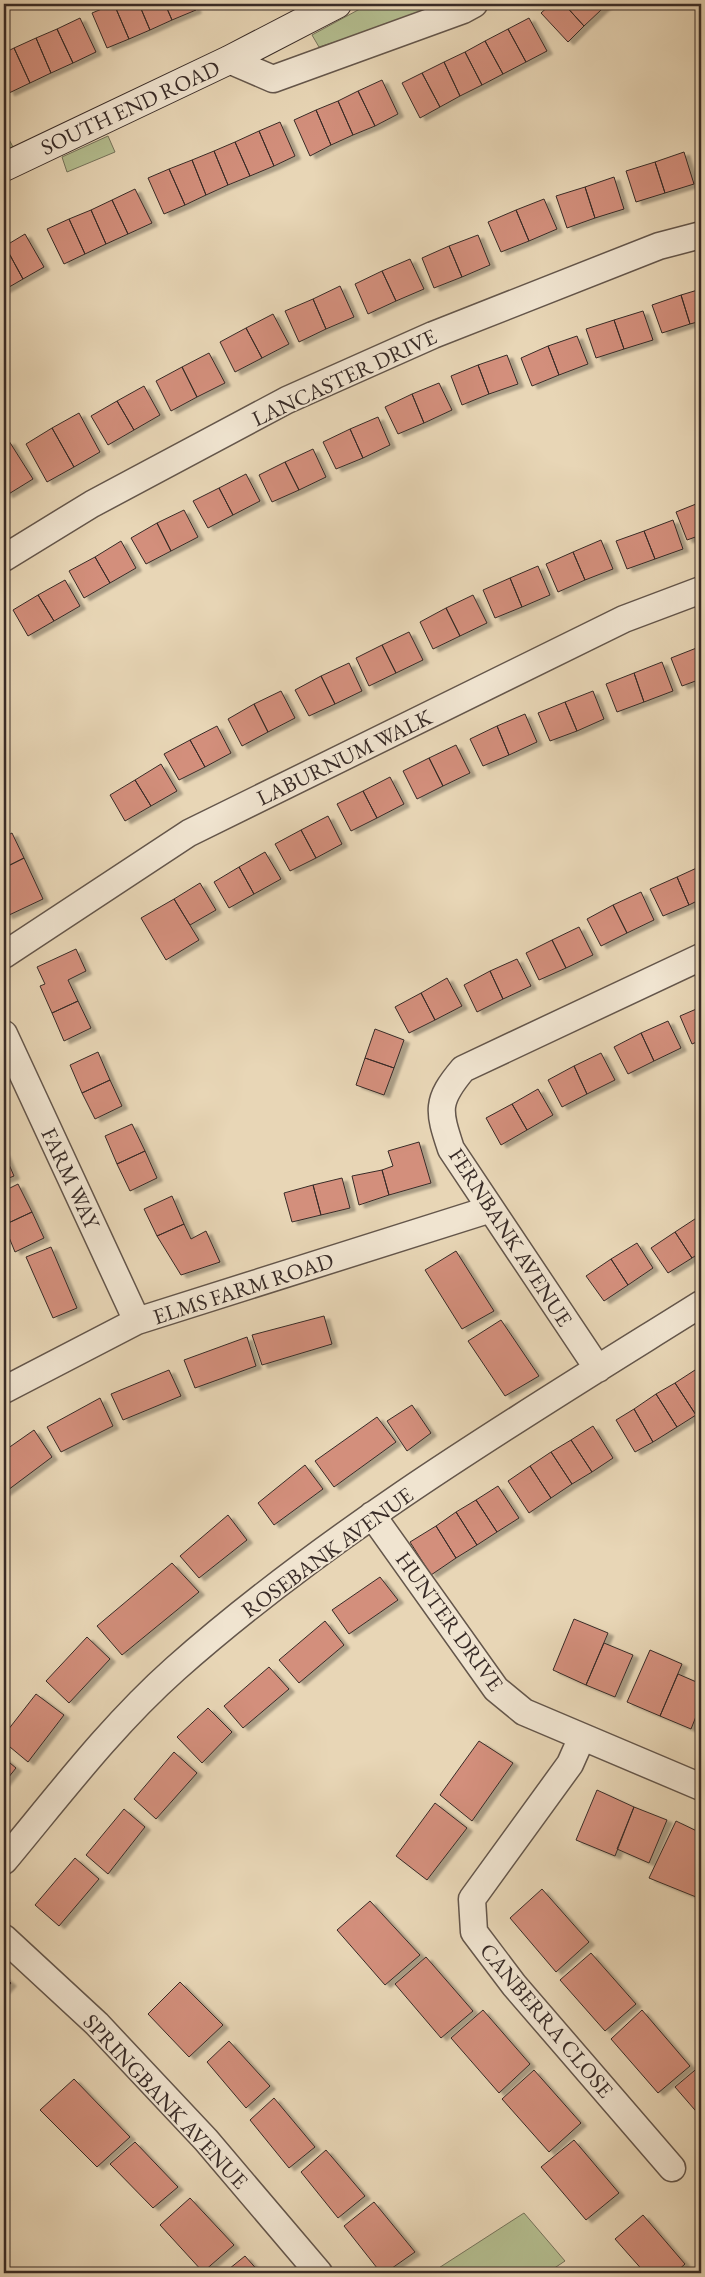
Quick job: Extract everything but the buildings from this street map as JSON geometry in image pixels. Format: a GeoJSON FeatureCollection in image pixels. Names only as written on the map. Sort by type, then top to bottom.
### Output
{"type":"FeatureCollection","features":[{"type":"Feature","properties":{"kind":"street","name":"SOUTH END ROAD"},"geometry":{"type":"LineString","coordinates":[[4,167],[229,60],[306,12],[337,4]]}},
{"type":"Feature","properties":{"kind":"street","name":"SOUTH END ROAD"},"geometry":{"type":"LineString","coordinates":[[229,60],[273,79],[463,10],[474,4]]}},
{"type":"Feature","properties":{"kind":"street","name":"LANCASTER DRIVE"},"geometry":{"type":"LineString","coordinates":[[4,558],[92,504],[287,400],[433,335],[659,246],[701,236]]}},
{"type":"Feature","properties":{"kind":"street","name":"LABURNUM WALK"},"geometry":{"type":"LineString","coordinates":[[4,955],[189,833],[624,619],[701,590]]}},
{"type":"Feature","properties":{"kind":"street","name":"FERNBANK AVENUE"},"geometry":{"type":"LineString","coordinates":[[598,1369],[451,1149],[440,1116],[446,1089],[463,1069],[701,957]]}},
{"type":"Feature","properties":{"kind":"street","name":"FARM WAY"},"geometry":{"type":"LineString","coordinates":[[4,1034],[137,1321]]}},
{"type":"Feature","properties":{"kind":"street","name":"ELMS FARM ROAD"},"geometry":{"type":"LineString","coordinates":[[4,1390],[137,1321],[491,1209]]}},
{"type":"Feature","properties":{"kind":"street","name":"ROSEBANK AVENUE"},"geometry":{"type":"LineString","coordinates":[[4,1861],[115,1728],[175,1670],[285,1579],[372,1515],[701,1304]]}},
{"type":"Feature","properties":{"kind":"street","name":"HUNTER DRIVE"},"geometry":{"type":"LineString","coordinates":[[372,1515],[496,1689],[524,1712],[701,1787]]}},
{"type":"Feature","properties":{"kind":"street","name":"CANBERRA CLOSE"},"geometry":{"type":"LineString","coordinates":[[582,1737],[570,1764],[472,1899],[474,1932],[514,1985],[672,2168]]}},
{"type":"Feature","properties":{"kind":"street","name":"SPRINGBANK AVENUE"},"geometry":{"type":"LineString","coordinates":[[4,1938],[97,2024],[206,2140],[320,2273]]}},
{"type":"Feature","properties":{"kind":"green space"},"geometry":{"type":"Polygon","coordinates":[[[369,4],[455,4],[319,47],[312,35],[369,4]]]}},
{"type":"Feature","properties":{"kind":"green space"},"geometry":{"type":"Polygon","coordinates":[[[4,133],[13,147],[4,151],[4,133]]]}},
{"type":"Feature","properties":{"kind":"green space"},"geometry":{"type":"Polygon","coordinates":[[[108,136],[115,152],[67,172],[62,157],[108,136]]]}},
{"type":"Feature","properties":{"kind":"green space"},"geometry":{"type":"Polygon","coordinates":[[[524,2213],[565,2261],[547,2273],[431,2273],[524,2213]]]}}]}
